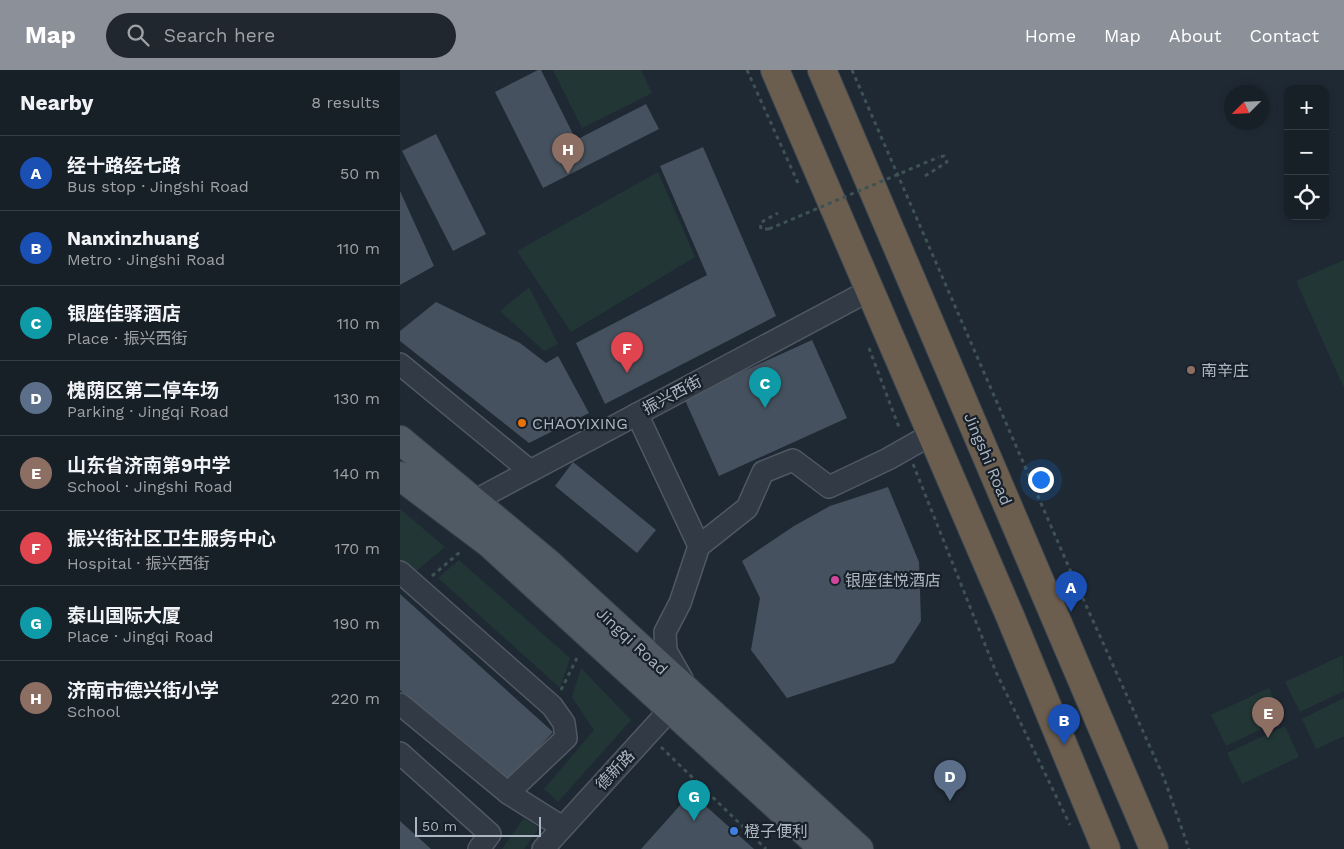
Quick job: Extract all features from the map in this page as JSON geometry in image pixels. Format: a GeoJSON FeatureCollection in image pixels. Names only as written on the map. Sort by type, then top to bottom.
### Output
{"type":"FeatureCollection","features":[{"type":"Feature","properties":{"kind":"highway"},"geometry":{"type":"LineString","coordinates":[[775,70],[1010,616],[1106,849]]}},
{"type":"Feature","properties":{"kind":"highway","name":"Jingshi Road"},"geometry":{"type":"LineString","coordinates":[[822,70],[1154,849]]}},
{"type":"Feature","properties":{"kind":"main road","name":"Jingqi Road"},"geometry":{"type":"LineString","coordinates":[[400,440],[548,563],[824,849]]}},
{"type":"Feature","properties":{"kind":"main road","name":"Jingqi Road"},"geometry":{"type":"LineString","coordinates":[[400,476],[489,543],[859,849]]}},
{"type":"Feature","properties":{"kind":"street","name":"振兴西街"},"geometry":{"type":"LineString","coordinates":[[474,502],[870,290]]}},
{"type":"Feature","properties":{"kind":"street"},"geometry":{"type":"LineString","coordinates":[[400,364],[530,471]]}},
{"type":"Feature","properties":{"kind":"street"},"geometry":{"type":"LineString","coordinates":[[637,414],[699,546]]}},
{"type":"Feature","properties":{"kind":"street"},"geometry":{"type":"LineString","coordinates":[[679,700],[682,679],[666,651],[665,632],[680,604],[699,546],[747,508],[762,472],[793,460],[829,487],[888,459],[932,434]]}},
{"type":"Feature","properties":{"kind":"street"},"geometry":{"type":"LineString","coordinates":[[400,572],[552,706],[564,723],[566,738],[508,793]]}},
{"type":"Feature","properties":{"kind":"street","name":"德新路"},"geometry":{"type":"LineString","coordinates":[[543,849],[679,700]]}},
{"type":"Feature","properties":{"kind":"street"},"geometry":{"type":"LineString","coordinates":[[400,704],[508,793],[562,827]]}},
{"type":"Feature","properties":{"kind":"street"},"geometry":{"type":"LineString","coordinates":[[400,752],[490,834],[479,849]]}},
{"type":"Feature","properties":{"kind":"path"},"geometry":{"type":"LineString","coordinates":[[852,70],[1071,572],[1164,778],[1189,849]]}},
{"type":"Feature","properties":{"kind":"path"},"geometry":{"type":"LineString","coordinates":[[778,213],[760,223],[762,230],[770,229],[939,156],[944,156],[947,162],[925,176]]}},
{"type":"Feature","properties":{"kind":"path"},"geometry":{"type":"LineString","coordinates":[[418,587],[460,552]]}},
{"type":"Feature","properties":{"kind":"path"},"geometry":{"type":"LineString","coordinates":[[552,706],[577,658]]}},
{"type":"Feature","properties":{"kind":"path"},"geometry":{"type":"LineString","coordinates":[[657,743],[766,849]]}},
{"type":"Feature","properties":{"kind":"green space"},"geometry":{"type":"Polygon","coordinates":[[[553,70],[641,70],[652,93],[582,128],[553,70]]]}},
{"type":"Feature","properties":{"kind":"green space"},"geometry":{"type":"Polygon","coordinates":[[[658,172],[695,257],[571,332],[517,251],[658,172]]]}},
{"type":"Feature","properties":{"kind":"green space"},"geometry":{"type":"Polygon","coordinates":[[[1344,260],[1344,388],[1296,281],[1344,260]]]}},
{"type":"Feature","properties":{"kind":"green space"},"geometry":{"type":"Polygon","coordinates":[[[529,287],[558,344],[544,351],[500,311],[529,287]]]}},
{"type":"Feature","properties":{"kind":"green space"},"geometry":{"type":"Polygon","coordinates":[[[400,509],[445,547],[414,573],[400,561],[400,509]]]}},
{"type":"Feature","properties":{"kind":"green space"},"geometry":{"type":"Polygon","coordinates":[[[459,560],[570,658],[560,688],[438,578],[459,560]]]}},
{"type":"Feature","properties":{"kind":"green space"},"geometry":{"type":"Polygon","coordinates":[[[1343,655],[1344,691],[1300,712],[1285,682],[1343,655]]]}},
{"type":"Feature","properties":{"kind":"green space"},"geometry":{"type":"Polygon","coordinates":[[[581,668],[631,720],[558,802],[544,789],[594,730],[572,697],[581,668]]]}},
{"type":"Feature","properties":{"kind":"green space"},"geometry":{"type":"Polygon","coordinates":[[[1269,688],[1283,719],[1226,746],[1211,715],[1269,688]]]}},
{"type":"Feature","properties":{"kind":"green space"},"geometry":{"type":"Polygon","coordinates":[[[1344,698],[1344,736],[1316,749],[1302,719],[1344,698]]]}},
{"type":"Feature","properties":{"kind":"green space"},"geometry":{"type":"Polygon","coordinates":[[[1285,726],[1299,757],[1242,784],[1227,753],[1285,726]]]}},
{"type":"Feature","properties":{"kind":"green space"},"geometry":{"type":"Polygon","coordinates":[[[524,818],[539,828],[524,849],[502,849],[524,818]]]}},
{"type":"Feature","properties":{"kind":"building"},"geometry":{"type":"Polygon","coordinates":[[[541,70],[576,140],[646,104],[659,129],[543,188],[495,92],[541,70]]]}},
{"type":"Feature","properties":{"kind":"building"},"geometry":{"type":"Polygon","coordinates":[[[436,134],[486,234],[453,251],[402,151],[436,134]]]}},
{"type":"Feature","properties":{"kind":"building"},"geometry":{"type":"Polygon","coordinates":[[[703,147],[776,316],[605,404],[576,343],[707,275],[660,166],[703,147]]]}},
{"type":"Feature","properties":{"kind":"building"},"geometry":{"type":"Polygon","coordinates":[[[400,191],[434,266],[400,285],[400,191]]]}},
{"type":"Feature","properties":{"kind":"building"},"geometry":{"type":"Polygon","coordinates":[[[436,302],[520,343],[546,363],[558,356],[589,413],[529,443],[400,341],[400,331],[436,302]]]}},
{"type":"Feature","properties":{"kind":"building"},"geometry":{"type":"Polygon","coordinates":[[[812,340],[847,418],[719,476],[684,398],[812,340]]]}},
{"type":"Feature","properties":{"kind":"building"},"geometry":{"type":"Polygon","coordinates":[[[573,462],[656,530],[637,553],[555,486],[573,462]]]}},
{"type":"Feature","properties":{"kind":"building","name":"银座佳悦酒店"},"geometry":{"type":"Polygon","coordinates":[[[888,487],[919,562],[921,621],[894,663],[787,698],[751,650],[760,598],[742,561],[794,526],[830,506],[888,487]]]}},
{"type":"Feature","properties":{"kind":"building"},"geometry":{"type":"Polygon","coordinates":[[[400,594],[553,732],[505,785],[400,690],[400,594]]]}},
{"type":"Feature","properties":{"kind":"building"},"geometry":{"type":"Polygon","coordinates":[[[691,793],[754,849],[641,849],[691,793]]]}},
{"type":"Feature","properties":{"kind":"building"},"geometry":{"type":"Polygon","coordinates":[[[400,821],[431,849],[400,849],[400,821]]]}},
{"type":"Feature","properties":{"kind":"place","name":"济南市德兴街小学"},"geometry":{"type":"Point","coordinates":[568,174]}},
{"type":"Feature","properties":{"kind":"place","name":"南辛庄"},"geometry":{"type":"Point","coordinates":[1191,370]}},
{"type":"Feature","properties":{"kind":"place","name":"振兴街社区卫生服务中心"},"geometry":{"type":"Point","coordinates":[627,373]}},
{"type":"Feature","properties":{"kind":"place","name":"银座佳驿酒店"},"geometry":{"type":"Point","coordinates":[765,408]}},
{"type":"Feature","properties":{"kind":"place","name":"CHAOYIXING"},"geometry":{"type":"Point","coordinates":[522,423]}},
{"type":"Feature","properties":{"kind":"place","name":"银座佳悦酒店"},"geometry":{"type":"Point","coordinates":[835,580]}},
{"type":"Feature","properties":{"kind":"place","name":"经十路经七路"},"geometry":{"type":"Point","coordinates":[1071,612]}},
{"type":"Feature","properties":{"kind":"place","name":"山东省济南第9中学"},"geometry":{"type":"Point","coordinates":[1268,738]}},
{"type":"Feature","properties":{"kind":"place","name":"Nanxinzhuang"},"geometry":{"type":"Point","coordinates":[1064,745]}},
{"type":"Feature","properties":{"kind":"place","name":"槐荫区第二停车场"},"geometry":{"type":"Point","coordinates":[950,801]}},
{"type":"Feature","properties":{"kind":"place","name":"泰山国际大厦"},"geometry":{"type":"Point","coordinates":[694,821]}},
{"type":"Feature","properties":{"kind":"place","name":"橙子便利"},"geometry":{"type":"Point","coordinates":[734,831]}}]}
